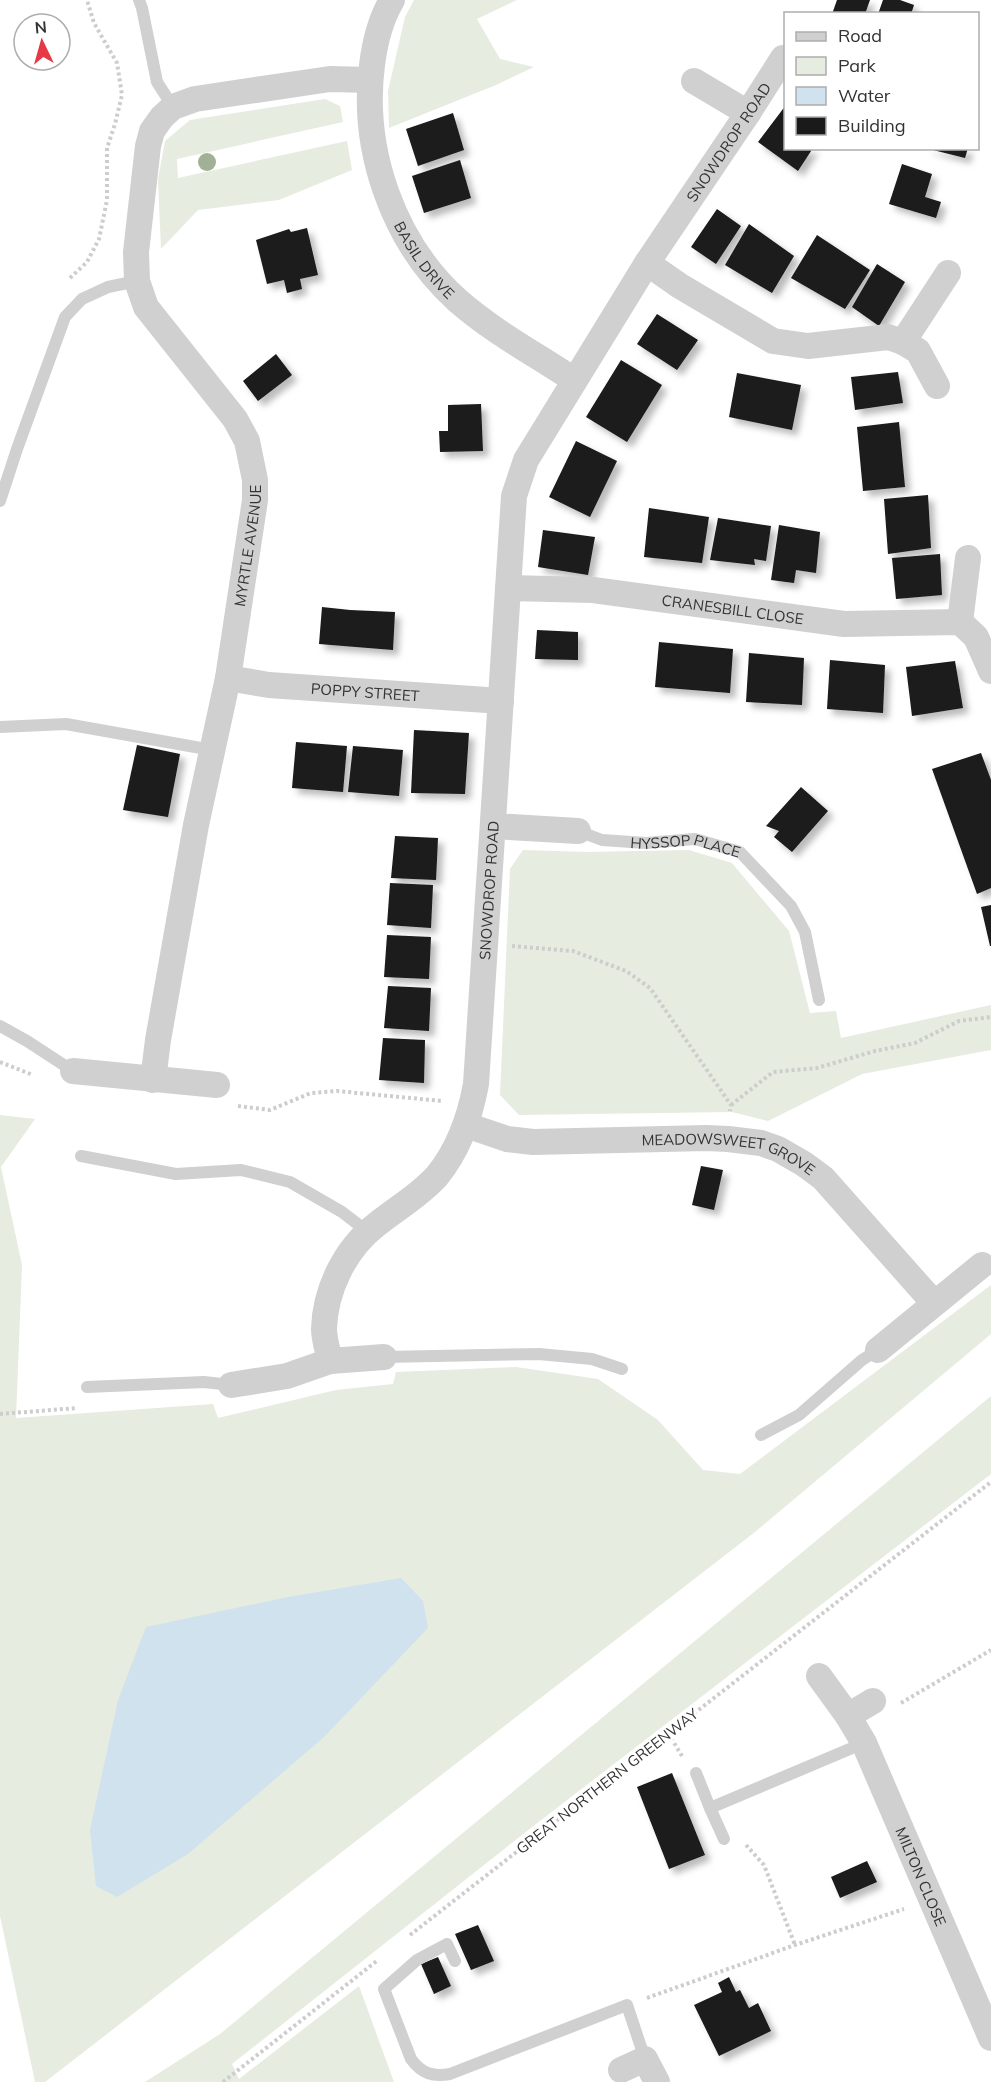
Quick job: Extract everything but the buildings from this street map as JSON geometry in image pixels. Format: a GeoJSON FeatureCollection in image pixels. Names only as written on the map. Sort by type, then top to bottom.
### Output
{"type":"FeatureCollection","features":[{"type":"Feature","properties":{"kind":"street","name":"BASIL DRIVE"},"geometry":{"type":"LineString","coordinates":[[392,0],[382,16],[374,48],[370,80],[370,112],[381,177],[393,210],[411,243],[432,272],[457,299],[485,321],[574,380]]}},
{"type":"Feature","properties":{"kind":"street","name":"SNOWDROP ROAD"},"geometry":{"type":"LineString","coordinates":[[330,1361],[324,1331],[334,1281],[345,1260],[368,1232],[417,1196],[437,1176],[453,1153],[472,1108],[476,1084],[514,496],[526,460],[647,263],[783,58]]}},
{"type":"Feature","properties":{"kind":"street"},"geometry":{"type":"LineString","coordinates":[[172,107],[195,99],[330,79],[370,80]]}},
{"type":"Feature","properties":{"kind":"street"},"geometry":{"type":"LineString","coordinates":[[694,81],[748,113]]}},
{"type":"Feature","properties":{"kind":"street","name":"MYRTLE AVENUE"},"geometry":{"type":"LineString","coordinates":[[153,1080],[194,836],[228,678],[255,500],[253,460],[247,441],[235,420],[146,307],[137,281],[136,252],[148,146],[152,131],[172,107]]}},
{"type":"Feature","properties":{"kind":"street"},"geometry":{"type":"LineString","coordinates":[[647,263],[680,286],[773,341],[808,346],[888,337],[903,342],[918,351],[937,386]]}},
{"type":"Feature","properties":{"kind":"street"},"geometry":{"type":"LineString","coordinates":[[903,342],[948,273]]}},
{"type":"Feature","properties":{"kind":"street"},"geometry":{"type":"LineString","coordinates":[[968,558],[960,622],[976,637],[991,671]]}},
{"type":"Feature","properties":{"kind":"street","name":"CRANESBILL CLOSE"},"geometry":{"type":"LineString","coordinates":[[508,588],[593,590],[844,624],[960,622]]}},
{"type":"Feature","properties":{"kind":"street","name":"POPPY STREET"},"geometry":{"type":"LineString","coordinates":[[228,678],[269,685],[501,702]]}},
{"type":"Feature","properties":{"kind":"street","name":"HYSSOP PLACE"},"geometry":{"type":"LineString","coordinates":[[493,826],[578,831]]}},
{"type":"Feature","properties":{"kind":"street"},"geometry":{"type":"LineString","coordinates":[[73,1071],[217,1086]]}},
{"type":"Feature","properties":{"kind":"street","name":"MEADOWSWEET GROVE"},"geometry":{"type":"LineString","coordinates":[[466,1125],[507,1139],[533,1142],[707,1138],[761,1143],[778,1149],[823,1178],[934,1303]]}},
{"type":"Feature","properties":{"kind":"street"},"geometry":{"type":"LineString","coordinates":[[878,1350],[986,1261]]}},
{"type":"Feature","properties":{"kind":"street"},"geometry":{"type":"LineString","coordinates":[[231,1385],[287,1376],[330,1361],[384,1357]]}},
{"type":"Feature","properties":{"kind":"street","name":"MILTON CLOSE"},"geometry":{"type":"LineString","coordinates":[[819,1676],[864,1743],[991,2038]]}},
{"type":"Feature","properties":{"kind":"street"},"geometry":{"type":"LineString","coordinates":[[848,1716],[873,1701]]}},
{"type":"Feature","properties":{"kind":"street"},"geometry":{"type":"LineString","coordinates":[[621,2070],[645,2059],[657,2082]]}},
{"type":"Feature","properties":{"kind":"lane"},"geometry":{"type":"LineString","coordinates":[[139,0],[157,82],[172,107]]}},
{"type":"Feature","properties":{"kind":"lane"},"geometry":{"type":"LineString","coordinates":[[0,501],[64,317],[82,299],[108,287],[137,281]]}},
{"type":"Feature","properties":{"kind":"lane"},"geometry":{"type":"LineString","coordinates":[[0,727],[66,724],[212,750]]}},
{"type":"Feature","properties":{"kind":"lane","name":"HYSSOP PLACE"},"geometry":{"type":"LineString","coordinates":[[578,831],[602,840],[646,843],[695,839],[740,852],[791,906],[805,932],[819,1000]]}},
{"type":"Feature","properties":{"kind":"lane"},"geometry":{"type":"LineString","coordinates":[[0,1026],[73,1071]]}},
{"type":"Feature","properties":{"kind":"lane"},"geometry":{"type":"LineString","coordinates":[[81,1156],[176,1174],[241,1170],[290,1182],[342,1212],[368,1232]]}},
{"type":"Feature","properties":{"kind":"lane"},"geometry":{"type":"LineString","coordinates":[[761,1435],[799,1416],[862,1360],[878,1350]]}},
{"type":"Feature","properties":{"kind":"lane"},"geometry":{"type":"LineString","coordinates":[[384,1357],[540,1354],[592,1359],[622,1369]]}},
{"type":"Feature","properties":{"kind":"lane"},"geometry":{"type":"LineString","coordinates":[[87,1387],[204,1382],[231,1385]]}},
{"type":"Feature","properties":{"kind":"lane"},"geometry":{"type":"LineString","coordinates":[[710,1808],[864,1743]]}},
{"type":"Feature","properties":{"kind":"lane"},"geometry":{"type":"LineString","coordinates":[[696,1773],[724,1839]]}},
{"type":"Feature","properties":{"kind":"lane"},"geometry":{"type":"LineString","coordinates":[[455,1961],[447,1944],[417,1960],[384,1989],[411,2060],[418,2069],[429,2075],[450,2074],[627,2005],[645,2059]]}},
{"type":"Feature","properties":{"kind":"path"},"geometry":{"type":"LineString","coordinates":[[65,283],[87,262],[99,239],[107,200],[107,148],[116,124],[122,95],[117,63],[94,23],[87,0]]}},
{"type":"Feature","properties":{"kind":"path"},"geometry":{"type":"LineString","coordinates":[[484,944],[573,951],[626,971],[650,988],[731,1105],[728,1139]]}},
{"type":"Feature","properties":{"kind":"path"},"geometry":{"type":"LineString","coordinates":[[731,1105],[773,1072],[817,1068],[875,1051],[915,1043],[959,1021],[991,1017]]}},
{"type":"Feature","properties":{"kind":"path","name":"GREAT NORTHERN GREENWAY"},"geometry":{"type":"LineString","coordinates":[[408,1937],[991,1482]]}},
{"type":"Feature","properties":{"kind":"path"},"geometry":{"type":"LineString","coordinates":[[873,1701],[894,1707],[991,1650]]}},
{"type":"Feature","properties":{"kind":"path"},"geometry":{"type":"LineString","coordinates":[[724,1839],[734,1839],[748,1845],[764,1865],[795,1945]]}},
{"type":"Feature","properties":{"kind":"path"},"geometry":{"type":"LineString","coordinates":[[627,2005],[795,1945],[931,1900]]}},
{"type":"Feature","properties":{"kind":"path"},"geometry":{"type":"LineString","coordinates":[[223,2082],[381,1959]]}},
{"type":"Feature","properties":{"kind":"green space"},"geometry":{"type":"Polygon","coordinates":[[[414,0],[517,0],[477,19],[500,59],[534,67],[496,85],[389,128],[388,91],[405,17],[414,0]]]}},
{"type":"Feature","properties":{"kind":"green space"},"geometry":{"type":"Polygon","coordinates":[[[325,99],[340,106],[343,122],[177,159],[178,178],[347,141],[352,170],[279,200],[198,210],[161,249],[158,179],[165,141],[190,120],[325,99]]]}},
{"type":"Feature","properties":{"kind":"green space"},"geometry":{"type":"Polygon","coordinates":[[[523,850],[587,852],[689,850],[732,863],[789,931],[810,1013],[836,1011],[841,1038],[991,1005],[991,1050],[862,1074],[768,1121],[732,1112],[519,1115],[500,1095],[510,869],[523,850]]]}},
{"type":"Feature","properties":{"kind":"green space"},"geometry":{"type":"Polygon","coordinates":[[[0,1115],[35,1119],[1,1167],[22,1265],[16,1418],[213,1404],[218,1418],[336,1390],[393,1384],[396,1372],[516,1367],[598,1379],[658,1420],[703,1470],[740,1474],[991,1285],[991,1334],[755,1532],[45,2082],[35,2082],[0,1916],[0,1115]]]}},
{"type":"Feature","properties":{"kind":"green space"},"geometry":{"type":"Polygon","coordinates":[[[991,1396],[991,1474],[536,1824],[232,2064],[239,2079],[359,1986],[394,2082],[145,2082],[220,2034],[991,1396]]]}},
{"type":"Feature","properties":{"kind":"water"},"geometry":{"type":"Polygon","coordinates":[[[401,1578],[423,1601],[428,1628],[324,1737],[188,1854],[117,1897],[96,1886],[90,1830],[118,1700],[146,1627],[288,1597],[401,1578]]]}}]}
